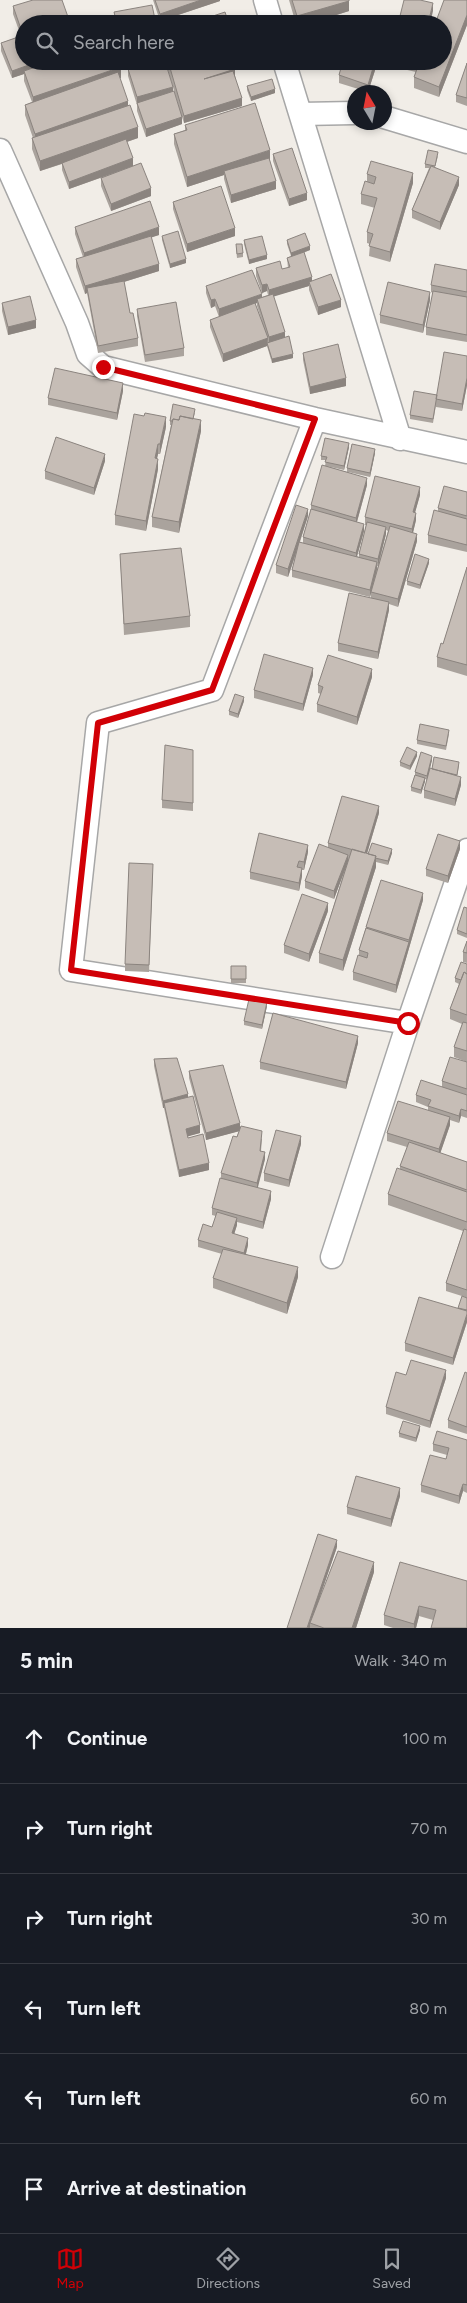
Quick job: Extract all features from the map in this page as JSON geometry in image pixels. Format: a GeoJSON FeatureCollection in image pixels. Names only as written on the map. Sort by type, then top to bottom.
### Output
{"type":"FeatureCollection","features":[{"type":"Feature","properties":{"kind":"street"},"geometry":{"type":"LineString","coordinates":[[265,0],[269,15]]}},
{"type":"Feature","properties":{"kind":"street"},"geometry":{"type":"LineString","coordinates":[[287,70],[400,439]]}},
{"type":"Feature","properties":{"kind":"street"},"geometry":{"type":"LineString","coordinates":[[301,114],[347,113]]}},
{"type":"Feature","properties":{"kind":"street"},"geometry":{"type":"LineString","coordinates":[[392,119],[467,142]]}},
{"type":"Feature","properties":{"kind":"street"},"geometry":{"type":"LineString","coordinates":[[0,150],[77,323],[88,354],[103,367],[400,439],[467,452]]}},
{"type":"Feature","properties":{"kind":"street"},"geometry":{"type":"LineString","coordinates":[[315,419],[212,690],[98,723],[71,970],[408,1023]]}},
{"type":"Feature","properties":{"kind":"street"},"geometry":{"type":"LineString","coordinates":[[332,1258],[408,1023],[467,850]]}},
{"type":"Feature","properties":{"kind":"building"},"geometry":{"type":"Polygon","coordinates":[[[33,0],[62,0],[67,15],[16,15],[13,6],[33,0]]]}},
{"type":"Feature","properties":{"kind":"building"},"geometry":{"type":"Polygon","coordinates":[[[155,0],[201,0],[160,14],[155,0]]]}},
{"type":"Feature","properties":{"kind":"building"},"geometry":{"type":"Polygon","coordinates":[[[292,0],[349,0],[300,15],[297,15],[292,0]]]}},
{"type":"Feature","properties":{"kind":"building"},"geometry":{"type":"Polygon","coordinates":[[[404,0],[420,0],[433,3],[430,15],[400,15],[404,0]]]}},
{"type":"Feature","properties":{"kind":"building"},"geometry":{"type":"Polygon","coordinates":[[[444,0],[467,0],[467,15],[452,54],[452,15],[438,15],[444,0]]]}},
{"type":"Feature","properties":{"kind":"building"},"geometry":{"type":"Polygon","coordinates":[[[152,5],[154,15],[115,15],[114,12],[152,5]]]}},
{"type":"Feature","properties":{"kind":"building"},"geometry":{"type":"Polygon","coordinates":[[[15,38],[15,70],[12,71],[1,43],[15,38]]]}},
{"type":"Feature","properties":{"kind":"building"},"geometry":{"type":"Polygon","coordinates":[[[467,63],[467,98],[456,95],[467,63]]]}},
{"type":"Feature","properties":{"kind":"building"},"geometry":{"type":"Polygon","coordinates":[[[27,70],[112,70],[33,97],[24,71],[27,70]]]}},
{"type":"Feature","properties":{"kind":"building"},"geometry":{"type":"Polygon","coordinates":[[[128,70],[168,70],[173,87],[137,97],[128,70]]]}},
{"type":"Feature","properties":{"kind":"building"},"geometry":{"type":"Polygon","coordinates":[[[171,70],[232,70],[204,79],[233,71],[242,98],[184,116],[171,70]]]}},
{"type":"Feature","properties":{"kind":"building"},"geometry":{"type":"Polygon","coordinates":[[[340,70],[372,70],[368,85],[339,75],[340,70]]]}},
{"type":"Feature","properties":{"kind":"building"},"geometry":{"type":"Polygon","coordinates":[[[417,70],[446,70],[439,87],[414,77],[417,70]]]}},
{"type":"Feature","properties":{"kind":"building"},"geometry":{"type":"Polygon","coordinates":[[[118,72],[128,101],[35,134],[25,105],[118,72]]]}},
{"type":"Feature","properties":{"kind":"building"},"geometry":{"type":"Polygon","coordinates":[[[272,79],[275,89],[251,97],[247,86],[272,79]]]}},
{"type":"Feature","properties":{"kind":"building"},"geometry":{"type":"Polygon","coordinates":[[[174,91],[182,117],[146,129],[137,103],[174,91]]]}},
{"type":"Feature","properties":{"kind":"building"},"geometry":{"type":"Polygon","coordinates":[[[255,103],[270,150],[187,177],[174,134],[187,130],[185,125],[255,103]]]}},
{"type":"Feature","properties":{"kind":"building"},"geometry":{"type":"Polygon","coordinates":[[[130,105],[138,127],[40,161],[32,138],[130,105]]]}},
{"type":"Feature","properties":{"kind":"building"},"geometry":{"type":"Polygon","coordinates":[[[126,139],[133,158],[69,182],[62,163],[126,139]]]}},
{"type":"Feature","properties":{"kind":"building"},"geometry":{"type":"Polygon","coordinates":[[[292,148],[307,193],[289,199],[273,154],[292,148]]]}},
{"type":"Feature","properties":{"kind":"building"},"geometry":{"type":"Polygon","coordinates":[[[428,150],[438,152],[435,166],[425,164],[428,150]]]}},
{"type":"Feature","properties":{"kind":"building"},"geometry":{"type":"Polygon","coordinates":[[[269,158],[276,181],[231,195],[224,171],[269,158]]]}},
{"type":"Feature","properties":{"kind":"building"},"geometry":{"type":"Polygon","coordinates":[[[371,161],[413,173],[390,252],[369,246],[373,234],[367,232],[377,198],[361,194],[365,181],[374,184],[376,177],[367,174],[371,161]]]}},
{"type":"Feature","properties":{"kind":"building"},"geometry":{"type":"Polygon","coordinates":[[[141,163],[151,188],[111,204],[101,178],[141,163]]]}},
{"type":"Feature","properties":{"kind":"building"},"geometry":{"type":"Polygon","coordinates":[[[431,166],[459,177],[440,222],[412,210],[431,166]]]}},
{"type":"Feature","properties":{"kind":"building"},"geometry":{"type":"Polygon","coordinates":[[[221,186],[235,228],[187,244],[173,202],[221,186]]]}},
{"type":"Feature","properties":{"kind":"building"},"geometry":{"type":"Polygon","coordinates":[[[150,201],[159,227],[84,253],[75,227],[150,201]]]}},
{"type":"Feature","properties":{"kind":"building"},"geometry":{"type":"Polygon","coordinates":[[[178,231],[186,259],[170,264],[162,236],[178,231]]]}},
{"type":"Feature","properties":{"kind":"building"},"geometry":{"type":"Polygon","coordinates":[[[305,233],[310,246],[291,253],[287,240],[305,233]]]}},
{"type":"Feature","properties":{"kind":"building"},"geometry":{"type":"Polygon","coordinates":[[[151,236],[159,264],[85,286],[76,259],[151,236]]]}},
{"type":"Feature","properties":{"kind":"building"},"geometry":{"type":"Polygon","coordinates":[[[262,236],[267,255],[249,260],[244,240],[262,236]]]}},
{"type":"Feature","properties":{"kind":"building"},"geometry":{"type":"Polygon","coordinates":[[[236,244],[242,244],[243,253],[237,254],[236,244]]]}},
{"type":"Feature","properties":{"kind":"building"},"geometry":{"type":"Polygon","coordinates":[[[304,252],[312,277],[269,290],[267,284],[262,285],[256,268],[280,261],[282,269],[290,267],[287,258],[304,252]]]}},
{"type":"Feature","properties":{"kind":"building"},"geometry":{"type":"Polygon","coordinates":[[[435,264],[467,270],[467,292],[431,285],[435,264]]]}},
{"type":"Feature","properties":{"kind":"building"},"geometry":{"type":"Polygon","coordinates":[[[252,270],[262,294],[219,309],[215,299],[211,300],[206,286],[252,270]]]}},
{"type":"Feature","properties":{"kind":"building"},"geometry":{"type":"Polygon","coordinates":[[[331,274],[341,300],[318,307],[309,282],[331,274]]]}},
{"type":"Feature","properties":{"kind":"building"},"geometry":{"type":"Polygon","coordinates":[[[124,281],[130,313],[133,313],[138,338],[98,346],[87,288],[124,281]]]}},
{"type":"Feature","properties":{"kind":"building"},"geometry":{"type":"Polygon","coordinates":[[[388,282],[430,292],[423,325],[380,315],[388,282]]]}},
{"type":"Feature","properties":{"kind":"building"},"geometry":{"type":"Polygon","coordinates":[[[433,291],[467,297],[467,335],[426,327],[433,291]]]}},
{"type":"Feature","properties":{"kind":"building"},"geometry":{"type":"Polygon","coordinates":[[[273,294],[285,332],[269,337],[257,299],[273,294]]]}},
{"type":"Feature","properties":{"kind":"building"},"geometry":{"type":"Polygon","coordinates":[[[30,296],[36,320],[8,327],[2,303],[30,296]]]}},
{"type":"Feature","properties":{"kind":"building"},"geometry":{"type":"Polygon","coordinates":[[[176,302],[184,348],[145,355],[137,309],[176,302]]]}},
{"type":"Feature","properties":{"kind":"building"},"geometry":{"type":"Polygon","coordinates":[[[255,303],[268,338],[223,354],[210,320],[255,303]]]}},
{"type":"Feature","properties":{"kind":"building"},"geometry":{"type":"Polygon","coordinates":[[[289,336],[293,354],[272,359],[267,343],[289,336]]]}},
{"type":"Feature","properties":{"kind":"building"},"geometry":{"type":"Polygon","coordinates":[[[338,344],[346,378],[310,387],[303,353],[338,344]]]}},
{"type":"Feature","properties":{"kind":"building"},"geometry":{"type":"Polygon","coordinates":[[[444,352],[467,356],[467,378],[462,404],[436,399],[444,352]]]}},
{"type":"Feature","properties":{"kind":"building"},"geometry":{"type":"Polygon","coordinates":[[[55,368],[123,383],[117,413],[48,398],[55,368]]]}},
{"type":"Feature","properties":{"kind":"building"},"geometry":{"type":"Polygon","coordinates":[[[414,391],[437,395],[433,419],[410,415],[414,391]]]}},
{"type":"Feature","properties":{"kind":"building"},"geometry":{"type":"Polygon","coordinates":[[[173,404],[195,409],[193,419],[180,416],[179,420],[173,419],[170,421],[173,404]]]}},
{"type":"Feature","properties":{"kind":"building"},"geometry":{"type":"Polygon","coordinates":[[[145,413],[166,417],[155,458],[158,459],[146,521],[115,515],[134,414],[144,416],[145,413]]]}},
{"type":"Feature","properties":{"kind":"building"},"geometry":{"type":"Polygon","coordinates":[[[180,416],[201,420],[179,522],[152,517],[173,419],[179,420],[180,416]]]}},
{"type":"Feature","properties":{"kind":"building"},"geometry":{"type":"Polygon","coordinates":[[[56,437],[105,454],[94,488],[45,471],[56,437]]]}},
{"type":"Feature","properties":{"kind":"building"},"geometry":{"type":"Polygon","coordinates":[[[325,438],[349,443],[344,466],[325,462],[327,457],[321,456],[325,438]]]}},
{"type":"Feature","properties":{"kind":"building"},"geometry":{"type":"Polygon","coordinates":[[[352,444],[375,449],[370,473],[347,468],[352,444]]]}},
{"type":"Feature","properties":{"kind":"building"},"geometry":{"type":"Polygon","coordinates":[[[322,465],[367,478],[356,518],[311,505],[322,465]]]}},
{"type":"Feature","properties":{"kind":"building"},"geometry":{"type":"Polygon","coordinates":[[[375,476],[420,487],[413,512],[416,513],[412,529],[365,517],[375,476]]]}},
{"type":"Feature","properties":{"kind":"building"},"geometry":{"type":"Polygon","coordinates":[[[444,486],[467,492],[467,516],[438,508],[444,486]]]}},
{"type":"Feature","properties":{"kind":"building"},"geometry":{"type":"Polygon","coordinates":[[[296,505],[308,509],[288,569],[276,565],[296,505]]]}},
{"type":"Feature","properties":{"kind":"building"},"geometry":{"type":"Polygon","coordinates":[[[311,509],[364,524],[356,553],[303,537],[311,509]]]}},
{"type":"Feature","properties":{"kind":"building"},"geometry":{"type":"Polygon","coordinates":[[[434,510],[467,519],[467,545],[428,535],[434,510]]]}},
{"type":"Feature","properties":{"kind":"building"},"geometry":{"type":"Polygon","coordinates":[[[367,522],[386,527],[378,559],[359,554],[367,522]]]}},
{"type":"Feature","properties":{"kind":"building"},"geometry":{"type":"Polygon","coordinates":[[[390,526],[417,534],[398,599],[371,592],[390,526]]]}},
{"type":"Feature","properties":{"kind":"building"},"geometry":{"type":"Polygon","coordinates":[[[299,542],[377,562],[370,590],[292,570],[299,542]]]}},
{"type":"Feature","properties":{"kind":"building"},"geometry":{"type":"Polygon","coordinates":[[[181,548],[190,616],[124,624],[120,554],[181,548]]]}},
{"type":"Feature","properties":{"kind":"building"},"geometry":{"type":"Polygon","coordinates":[[[415,554],[429,559],[420,585],[407,581],[415,554]]]}},
{"type":"Feature","properties":{"kind":"building"},"geometry":{"type":"Polygon","coordinates":[[[467,567],[467,665],[437,657],[441,643],[443,644],[467,567]]]}},
{"type":"Feature","properties":{"kind":"building"},"geometry":{"type":"Polygon","coordinates":[[[349,593],[389,602],[378,652],[338,643],[349,593]]]}},
{"type":"Feature","properties":{"kind":"building"},"geometry":{"type":"Polygon","coordinates":[[[264,654],[313,668],[303,704],[254,690],[264,654]]]}},
{"type":"Feature","properties":{"kind":"building"},"geometry":{"type":"Polygon","coordinates":[[[328,655],[372,669],[357,717],[317,704],[323,687],[318,685],[328,655]]]}},
{"type":"Feature","properties":{"kind":"building"},"geometry":{"type":"Polygon","coordinates":[[[235,694],[244,697],[238,714],[229,711],[235,694]]]}},
{"type":"Feature","properties":{"kind":"building"},"geometry":{"type":"Polygon","coordinates":[[[420,724],[449,730],[446,746],[417,740],[420,724]]]}},
{"type":"Feature","properties":{"kind":"building"},"geometry":{"type":"Polygon","coordinates":[[[165,745],[193,750],[193,803],[162,800],[165,745]]]}},
{"type":"Feature","properties":{"kind":"building"},"geometry":{"type":"Polygon","coordinates":[[[407,747],[417,752],[410,766],[400,762],[407,747]]]}},
{"type":"Feature","properties":{"kind":"building"},"geometry":{"type":"Polygon","coordinates":[[[421,752],[432,756],[427,776],[415,772],[421,752]]]}},
{"type":"Feature","properties":{"kind":"building"},"geometry":{"type":"Polygon","coordinates":[[[434,757],[459,762],[457,775],[432,769],[434,757]]]}},
{"type":"Feature","properties":{"kind":"building"},"geometry":{"type":"Polygon","coordinates":[[[430,768],[461,777],[455,799],[424,790],[430,768]]]}},
{"type":"Feature","properties":{"kind":"building"},"geometry":{"type":"Polygon","coordinates":[[[415,775],[425,778],[421,790],[411,787],[415,775]]]}},
{"type":"Feature","properties":{"kind":"building"},"geometry":{"type":"Polygon","coordinates":[[[342,796],[379,806],[365,853],[328,843],[342,796]]]}},
{"type":"Feature","properties":{"kind":"building"},"geometry":{"type":"Polygon","coordinates":[[[259,833],[308,845],[304,862],[299,861],[297,867],[302,868],[299,883],[250,872],[259,833]]]}},
{"type":"Feature","properties":{"kind":"building"},"geometry":{"type":"Polygon","coordinates":[[[438,834],[460,841],[448,876],[426,869],[438,834]]]}},
{"type":"Feature","properties":{"kind":"building"},"geometry":{"type":"Polygon","coordinates":[[[372,843],[392,849],[388,861],[368,854],[372,843]]]}},
{"type":"Feature","properties":{"kind":"building"},"geometry":{"type":"Polygon","coordinates":[[[319,844],[348,855],[334,891],[305,881],[319,844]]]}},
{"type":"Feature","properties":{"kind":"building"},"geometry":{"type":"Polygon","coordinates":[[[352,849],[376,856],[343,960],[319,953],[352,849]]]}},
{"type":"Feature","properties":{"kind":"building"},"geometry":{"type":"Polygon","coordinates":[[[129,863],[153,864],[149,965],[125,964],[129,863]]]}},
{"type":"Feature","properties":{"kind":"building"},"geometry":{"type":"Polygon","coordinates":[[[381,880],[423,893],[409,940],[366,927],[381,880]]]}},
{"type":"Feature","properties":{"kind":"building"},"geometry":{"type":"Polygon","coordinates":[[[302,894],[328,903],[309,954],[284,945],[302,894]]]}},
{"type":"Feature","properties":{"kind":"building"},"geometry":{"type":"Polygon","coordinates":[[[464,907],[467,908],[467,934],[457,930],[464,907]]]}},
{"type":"Feature","properties":{"kind":"building"},"geometry":{"type":"Polygon","coordinates":[[[366,928],[409,942],[396,985],[353,972],[358,955],[367,958],[368,953],[359,950],[366,928]]]}},
{"type":"Feature","properties":{"kind":"building"},"geometry":{"type":"Polygon","coordinates":[[[467,941],[467,953],[463,952],[467,941]]]}},
{"type":"Feature","properties":{"kind":"building"},"geometry":{"type":"Polygon","coordinates":[[[461,962],[467,964],[467,974],[464,972],[461,980],[455,978],[461,962]]]}},
{"type":"Feature","properties":{"kind":"building"},"geometry":{"type":"Polygon","coordinates":[[[231,966],[246,966],[246,979],[231,979],[231,966]]]}},
{"type":"Feature","properties":{"kind":"building"},"geometry":{"type":"Polygon","coordinates":[[[464,972],[467,974],[467,1015],[450,1009],[464,972]]]}},
{"type":"Feature","properties":{"kind":"building"},"geometry":{"type":"Polygon","coordinates":[[[249,999],[267,1002],[262,1025],[244,1021],[249,999]]]}},
{"type":"Feature","properties":{"kind":"building"},"geometry":{"type":"Polygon","coordinates":[[[273,1013],[358,1036],[346,1082],[260,1062],[273,1013]]]}},
{"type":"Feature","properties":{"kind":"building"},"geometry":{"type":"Polygon","coordinates":[[[463,1022],[467,1023],[467,1051],[454,1047],[463,1022]]]}},
{"type":"Feature","properties":{"kind":"building"},"geometry":{"type":"Polygon","coordinates":[[[450,1057],[467,1062],[467,1089],[442,1081],[450,1057]]]}},
{"type":"Feature","properties":{"kind":"building"},"geometry":{"type":"Polygon","coordinates":[[[177,1058],[188,1094],[163,1101],[154,1059],[177,1058]]]}},
{"type":"Feature","properties":{"kind":"building"},"geometry":{"type":"Polygon","coordinates":[[[223,1065],[240,1123],[206,1133],[189,1071],[223,1065]]]}},
{"type":"Feature","properties":{"kind":"building"},"geometry":{"type":"Polygon","coordinates":[[[421,1080],[467,1095],[467,1111],[461,1109],[459,1116],[428,1106],[431,1100],[416,1095],[421,1080]]]}},
{"type":"Feature","properties":{"kind":"building"},"geometry":{"type":"Polygon","coordinates":[[[193,1096],[200,1125],[186,1129],[188,1138],[203,1134],[209,1163],[179,1170],[164,1103],[193,1096]]]}},
{"type":"Feature","properties":{"kind":"building"},"geometry":{"type":"Polygon","coordinates":[[[398,1101],[450,1117],[439,1149],[387,1133],[398,1101]]]}},
{"type":"Feature","properties":{"kind":"building"},"geometry":{"type":"Polygon","coordinates":[[[241,1126],[262,1131],[260,1151],[265,1152],[257,1183],[221,1173],[233,1136],[237,1137],[241,1126]]]}},
{"type":"Feature","properties":{"kind":"building"},"geometry":{"type":"Polygon","coordinates":[[[276,1130],[301,1136],[289,1180],[264,1173],[276,1130]]]}},
{"type":"Feature","properties":{"kind":"building"},"geometry":{"type":"Polygon","coordinates":[[[409,1142],[467,1162],[467,1190],[400,1166],[409,1142]]]}},
{"type":"Feature","properties":{"kind":"building"},"geometry":{"type":"Polygon","coordinates":[[[397,1168],[467,1192],[467,1222],[388,1194],[397,1168]]]}},
{"type":"Feature","properties":{"kind":"building"},"geometry":{"type":"Polygon","coordinates":[[[220,1178],[271,1191],[263,1222],[212,1208],[220,1178]]]}},
{"type":"Feature","properties":{"kind":"building"},"geometry":{"type":"Polygon","coordinates":[[[217,1212],[237,1218],[232,1233],[248,1238],[244,1253],[198,1240],[203,1224],[212,1227],[217,1212]]]}},
{"type":"Feature","properties":{"kind":"building"},"geometry":{"type":"Polygon","coordinates":[[[464,1229],[467,1230],[467,1290],[446,1283],[464,1229]]]}},
{"type":"Feature","properties":{"kind":"building"},"geometry":{"type":"Polygon","coordinates":[[[223,1249],[298,1267],[287,1303],[213,1278],[223,1249]]]}},
{"type":"Feature","properties":{"kind":"building"},"geometry":{"type":"Polygon","coordinates":[[[462,1296],[467,1298],[467,1310],[458,1308],[462,1296]]]}},
{"type":"Feature","properties":{"kind":"building"},"geometry":{"type":"Polygon","coordinates":[[[419,1297],[467,1311],[453,1358],[405,1343],[419,1297]]]}},
{"type":"Feature","properties":{"kind":"building"},"geometry":{"type":"Polygon","coordinates":[[[411,1360],[446,1370],[430,1421],[386,1407],[396,1372],[406,1375],[411,1360]]]}},
{"type":"Feature","properties":{"kind":"building"},"geometry":{"type":"Polygon","coordinates":[[[465,1372],[467,1373],[467,1427],[448,1420],[465,1372]]]}},
{"type":"Feature","properties":{"kind":"building"},"geometry":{"type":"Polygon","coordinates":[[[403,1421],[420,1426],[416,1438],[399,1433],[403,1421]]]}},
{"type":"Feature","properties":{"kind":"building"},"geometry":{"type":"Polygon","coordinates":[[[437,1431],[467,1440],[467,1485],[463,1484],[459,1496],[421,1485],[430,1455],[446,1459],[449,1448],[433,1444],[437,1431]]]}},
{"type":"Feature","properties":{"kind":"building"},"geometry":{"type":"Polygon","coordinates":[[[356,1476],[400,1488],[391,1519],[347,1507],[356,1476]]]}},
{"type":"Feature","properties":{"kind":"building"},"geometry":{"type":"Polygon","coordinates":[[[318,1534],[337,1540],[307,1628],[287,1628],[318,1534]]]}},
{"type":"Feature","properties":{"kind":"building"},"geometry":{"type":"Polygon","coordinates":[[[338,1551],[374,1562],[352,1628],[324,1628],[310,1623],[338,1551]]]}},
{"type":"Feature","properties":{"kind":"building"},"geometry":{"type":"Polygon","coordinates":[[[400,1562],[467,1581],[467,1628],[431,1628],[436,1610],[419,1606],[414,1624],[384,1615],[400,1562]]]}},
{"type":"Feature","properties":{"kind":"route"},"geometry":{"type":"LineString","coordinates":[[103,367],[315,419],[212,690],[98,723],[71,970],[408,1023]]}}]}
